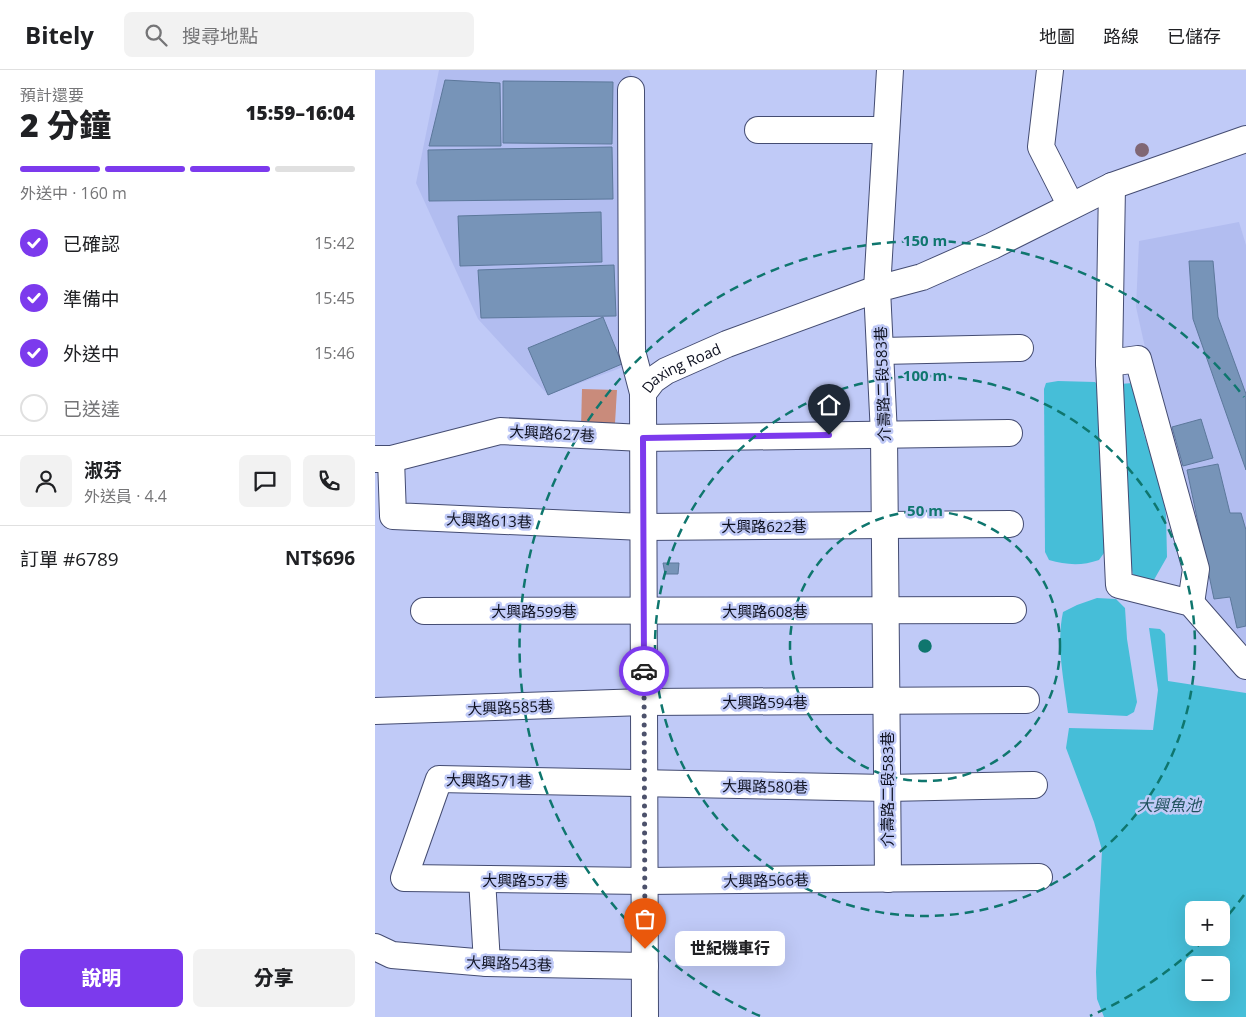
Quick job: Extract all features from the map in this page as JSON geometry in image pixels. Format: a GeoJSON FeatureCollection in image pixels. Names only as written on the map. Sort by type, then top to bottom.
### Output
{"type":"FeatureCollection","features":[{"type":"Feature","properties":{"kind":"street"},"geometry":{"type":"LineString","coordinates":[[890,70],[877,289],[921,277],[992,246],[1112,186],[1246,139]]}},
{"type":"Feature","properties":{"kind":"street"},"geometry":{"type":"LineString","coordinates":[[1050,70],[1041,147],[1071,206]]}},
{"type":"Feature","properties":{"kind":"street"},"geometry":{"type":"LineString","coordinates":[[631,90],[631,351],[643,393]]}},
{"type":"Feature","properties":{"kind":"street"},"geometry":{"type":"LineString","coordinates":[[758,130],[885,130]]}},
{"type":"Feature","properties":{"kind":"street"},"geometry":{"type":"LineString","coordinates":[[1112,186],[1109,363],[1119,585],[1191,604],[1246,666]]}},
{"type":"Feature","properties":{"kind":"street","name":"Daxing Road"},"geometry":{"type":"LineString","coordinates":[[645,1017],[643,438],[641,417],[643,393],[653,380],[666,372],[727,344],[877,289]]}},
{"type":"Feature","properties":{"kind":"street","name":"介壽路二段583巷"},"geometry":{"type":"LineString","coordinates":[[877,289],[884,435],[888,878]]}},
{"type":"Feature","properties":{"kind":"street"},"geometry":{"type":"LineString","coordinates":[[881,351],[1019,348]]}},
{"type":"Feature","properties":{"kind":"street"},"geometry":{"type":"LineString","coordinates":[[1109,363],[1138,359],[1196,569],[1191,604]]}},
{"type":"Feature","properties":{"kind":"street","name":"大興路627巷"},"geometry":{"type":"LineString","coordinates":[[383,459],[500,431],[643,438],[1009,433]]}},
{"type":"Feature","properties":{"kind":"street","name":"大興路613巷"},"geometry":{"type":"LineString","coordinates":[[383,459],[393,516],[643,526]]}},
{"type":"Feature","properties":{"kind":"street","name":"大興路622巷"},"geometry":{"type":"LineString","coordinates":[[643,526],[1010,524]]}},
{"type":"Feature","properties":{"kind":"street","name":"大興路608巷"},"geometry":{"type":"LineString","coordinates":[[644,612],[1013,610]]}},
{"type":"Feature","properties":{"kind":"street","name":"大興路599巷"},"geometry":{"type":"LineString","coordinates":[[424,611],[644,612]]}},
{"type":"Feature","properties":{"kind":"street","name":"大興路594巷"},"geometry":{"type":"LineString","coordinates":[[644,702],[1025,700]]}},
{"type":"Feature","properties":{"kind":"street","name":"大興路585巷"},"geometry":{"type":"LineString","coordinates":[[375,711],[644,702]]}},
{"type":"Feature","properties":{"kind":"street","name":"大興路571巷"},"geometry":{"type":"LineString","coordinates":[[404,878],[439,779],[644,784]]}},
{"type":"Feature","properties":{"kind":"street","name":"大興路580巷"},"geometry":{"type":"LineString","coordinates":[[644,784],[887,788],[1034,785]]}},
{"type":"Feature","properties":{"kind":"street","name":"大興路566巷"},"geometry":{"type":"LineString","coordinates":[[645,881],[1039,877]]}},
{"type":"Feature","properties":{"kind":"street","name":"大興路557巷"},"geometry":{"type":"LineString","coordinates":[[404,878],[645,881]]}},
{"type":"Feature","properties":{"kind":"street"},"geometry":{"type":"LineString","coordinates":[[482,880],[487,963]]}},
{"type":"Feature","properties":{"kind":"street","name":"大興路543巷"},"geometry":{"type":"LineString","coordinates":[[375,946],[392,955],[487,963],[645,966]]}},
{"type":"Feature","properties":{"kind":"shaded area"},"geometry":{"type":"Polygon","coordinates":[[[439,70],[629,70],[641,97],[644,355],[623,367],[548,395],[478,319],[416,183],[439,70]]]}},
{"type":"Feature","properties":{"kind":"shaded area"},"geometry":{"type":"Polygon","coordinates":[[[1239,222],[1246,245],[1246,666],[1203,609],[1136,307],[1139,241],[1239,222]]]}},
{"type":"Feature","properties":{"kind":"shaded area"},"geometry":{"type":"Polygon","coordinates":[[[582,389],[617,390],[615,423],[610,427],[581,428],[582,389]]]}},
{"type":"Feature","properties":{"kind":"water"},"geometry":{"type":"Polygon","coordinates":[[[1058,381],[1095,382],[1100,388],[1106,522],[1104,553],[1099,560],[1080,564],[1068,564],[1049,560],[1045,552],[1044,389],[1046,383],[1058,381]]]}},
{"type":"Feature","properties":{"kind":"water"},"geometry":{"type":"Polygon","coordinates":[[[1133,383],[1144,434],[1162,490],[1166,515],[1167,557],[1151,585],[1141,585],[1133,574],[1129,559],[1120,384],[1133,383]]]}},
{"type":"Feature","properties":{"kind":"water"},"geometry":{"type":"Polygon","coordinates":[[[1097,598],[1116,599],[1125,608],[1127,639],[1137,702],[1134,712],[1127,716],[1068,713],[1060,650],[1063,612],[1097,598]]]}},
{"type":"Feature","properties":{"kind":"water","name":"大興魚池"},"geometry":{"type":"Polygon","coordinates":[[[1149,628],[1160,629],[1165,634],[1168,681],[1246,693],[1246,1017],[1104,1017],[1097,999],[1096,972],[1102,850],[1094,822],[1066,748],[1069,728],[1153,730],[1158,690],[1149,628]]]}},
{"type":"Feature","properties":{"kind":"building"},"geometry":{"type":"Polygon","coordinates":[[[445,80],[500,83],[501,146],[429,146],[445,80]]]}},
{"type":"Feature","properties":{"kind":"building"},"geometry":{"type":"Polygon","coordinates":[[[503,81],[613,82],[612,144],[503,143],[503,81]]]}},
{"type":"Feature","properties":{"kind":"building"},"geometry":{"type":"Polygon","coordinates":[[[612,147],[613,199],[429,201],[428,150],[612,147]]]}},
{"type":"Feature","properties":{"kind":"building"},"geometry":{"type":"Polygon","coordinates":[[[601,212],[602,262],[460,266],[458,216],[601,212]]]}},
{"type":"Feature","properties":{"kind":"building"},"geometry":{"type":"Polygon","coordinates":[[[1189,261],[1213,261],[1218,317],[1246,394],[1246,470],[1193,319],[1189,261]]]}},
{"type":"Feature","properties":{"kind":"building"},"geometry":{"type":"Polygon","coordinates":[[[614,265],[616,316],[481,318],[478,270],[614,265]]]}},
{"type":"Feature","properties":{"kind":"building"},"geometry":{"type":"Polygon","coordinates":[[[603,317],[622,364],[548,395],[528,348],[603,317]]]}},
{"type":"Feature","properties":{"kind":"building"},"geometry":{"type":"Polygon","coordinates":[[[1201,419],[1213,458],[1183,466],[1172,427],[1201,419]]]}},
{"type":"Feature","properties":{"kind":"building"},"geometry":{"type":"Polygon","coordinates":[[[1218,464],[1230,513],[1241,513],[1246,530],[1246,626],[1237,628],[1230,597],[1214,599],[1187,470],[1218,464]]]}},
{"type":"Feature","properties":{"kind":"building"},"geometry":{"type":"Polygon","coordinates":[[[663,563],[679,563],[678,574],[665,574],[663,563]]]}},
{"type":"Feature","properties":{"kind":"way so far"},"geometry":{"type":"LineString","coordinates":[[644,671],[645,949]]}},
{"type":"Feature","properties":{"kind":"place","name":"世紀機車行"},"geometry":{"type":"Point","coordinates":[645,949]}},
{"type":"Feature","properties":{"kind":"route"},"geometry":{"type":"LineString","coordinates":[[644,671],[643,438],[829,435]]}}]}
